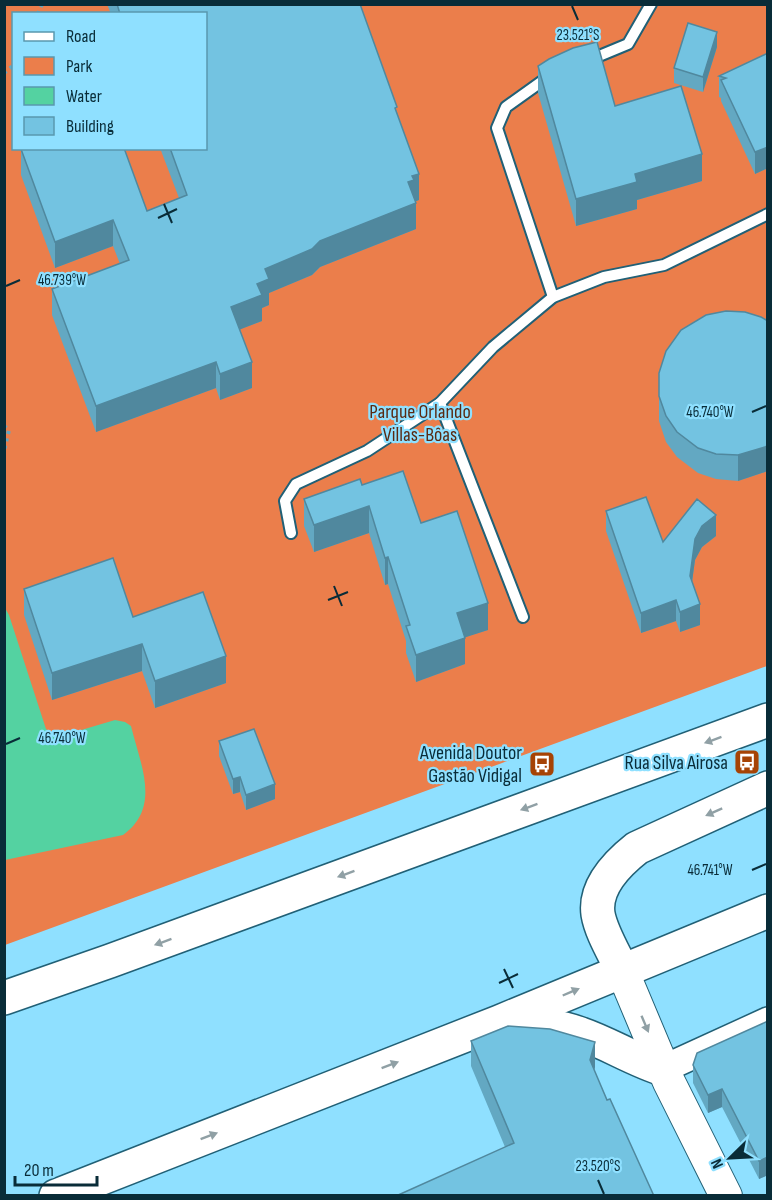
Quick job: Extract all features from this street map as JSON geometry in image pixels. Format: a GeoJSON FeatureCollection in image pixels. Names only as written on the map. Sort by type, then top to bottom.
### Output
{"type":"FeatureCollection","features":[{"type":"Feature","properties":{"kind":"highway"},"geometry":{"type":"LineString","coordinates":[[4,998],[110,962],[768,720]]}},
{"type":"Feature","properties":{"kind":"highway"},"geometry":{"type":"LineString","coordinates":[[622,970],[598,915],[598,902],[611,873],[622,860],[638,848],[663,834],[768,788]]}},
{"type":"Feature","properties":{"kind":"highway"},"geometry":{"type":"LineString","coordinates":[[56,1196],[499,1022],[768,911]]}},
{"type":"Feature","properties":{"kind":"highway"},"geometry":{"type":"LineString","coordinates":[[499,1022],[540,1024],[582,1034],[642,1063],[663,1069]]}},
{"type":"Feature","properties":{"kind":"main road"},"geometry":{"type":"LineString","coordinates":[[622,970],[663,1069],[726,1196]]}},
{"type":"Feature","properties":{"kind":"street"},"geometry":{"type":"LineString","coordinates":[[663,1069],[768,1021]]}},
{"type":"Feature","properties":{"kind":"lane"},"geometry":{"type":"LineString","coordinates":[[576,66],[628,44],[651,4]]}},
{"type":"Feature","properties":{"kind":"lane"},"geometry":{"type":"LineString","coordinates":[[553,297],[497,128],[506,107],[545,79],[555,75]]}},
{"type":"Feature","properties":{"kind":"lane"},"geometry":{"type":"LineString","coordinates":[[291,533],[285,501],[296,484],[368,451],[440,403],[493,347],[553,297],[604,277],[664,265],[768,214]]}},
{"type":"Feature","properties":{"kind":"lane"},"geometry":{"type":"LineString","coordinates":[[440,403],[523,617]]}},
{"type":"Feature","properties":{"kind":"path"},"geometry":{"type":"LineString","coordinates":[[4,426],[9,430],[4,451]]}},
{"type":"Feature","properties":{"kind":"green space","name":"Parque Orlando Villas-Bôas"},"geometry":{"type":"Polygon","coordinates":[[[5,5],[767,5],[767,666],[5,945],[5,5]]]}},
{"type":"Feature","properties":{"kind":"water"},"geometry":{"type":"Polygon","coordinates":[[[5,608],[46,729],[61,736],[115,720],[131,726],[143,770],[145,798],[142,812],[135,824],[123,835],[5,860],[5,608]]]}},
{"type":"Feature","properties":{"kind":"building"},"geometry":{"type":"Polygon","coordinates":[[[117,4],[360,4],[419,174],[412,176],[414,180],[408,182],[416,203],[320,241],[312,249],[265,269],[269,279],[257,284],[262,295],[231,307],[252,362],[220,374],[216,362],[96,406],[52,289],[129,260],[113,220],[55,242],[21,150],[125,150],[147,211],[187,195],[171,150],[207,150],[207,12],[119,12],[117,4]]]}},
{"type":"Feature","properties":{"kind":"building"},"geometry":{"type":"Polygon","coordinates":[[[688,23],[717,32],[703,77],[674,68],[688,23]]]}},
{"type":"Feature","properties":{"kind":"building"},"geometry":{"type":"Polygon","coordinates":[[[597,42],[615,106],[681,86],[702,154],[635,174],[637,182],[576,199],[538,66],[573,48],[597,42]]]}},
{"type":"Feature","properties":{"kind":"building"},"geometry":{"type":"Polygon","coordinates":[[[768,53],[768,147],[755,152],[721,80],[726,78],[719,76],[768,53]]]}},
{"type":"Feature","properties":{"kind":"building"},"geometry":{"type":"Polygon","coordinates":[[[726,311],[745,312],[768,321],[768,445],[738,455],[716,454],[698,448],[677,432],[666,416],[659,396],[659,373],[666,351],[681,330],[706,315],[726,311]]]}},
{"type":"Feature","properties":{"kind":"building"},"geometry":{"type":"Polygon","coordinates":[[[403,471],[421,523],[457,511],[488,603],[457,613],[465,638],[416,655],[406,626],[410,625],[388,557],[385,558],[369,506],[314,525],[304,499],[360,479],[362,485],[403,471]]]}},
{"type":"Feature","properties":{"kind":"building"},"geometry":{"type":"Polygon","coordinates":[[[646,497],[663,542],[697,499],[716,515],[702,526],[695,539],[690,576],[700,604],[680,612],[676,600],[641,613],[606,511],[646,497]]]}},
{"type":"Feature","properties":{"kind":"building"},"geometry":{"type":"Polygon","coordinates":[[[113,558],[133,617],[203,592],[226,656],[155,681],[142,644],[52,673],[24,589],[113,558]]]}},
{"type":"Feature","properties":{"kind":"building"},"geometry":{"type":"Polygon","coordinates":[[[254,729],[275,784],[246,795],[240,777],[233,779],[219,741],[254,729]]]}},
{"type":"Feature","properties":{"kind":"building"},"geometry":{"type":"Polygon","coordinates":[[[768,1021],[768,1157],[759,1161],[722,1089],[708,1095],[693,1065],[697,1053],[768,1021]]]}},
{"type":"Feature","properties":{"kind":"building"},"geometry":{"type":"Polygon","coordinates":[[[508,1026],[550,1029],[595,1042],[590,1060],[654,1196],[396,1196],[514,1143],[471,1041],[508,1026]]]}},
{"type":"Feature","properties":{"kind":"place","name":"Rua Silva Airosa"},"geometry":{"type":"Point","coordinates":[747,762]}},
{"type":"Feature","properties":{"kind":"place","name":"Avenida Doutor Gastão Vidigal"},"geometry":{"type":"Point","coordinates":[542,764]}}]}
